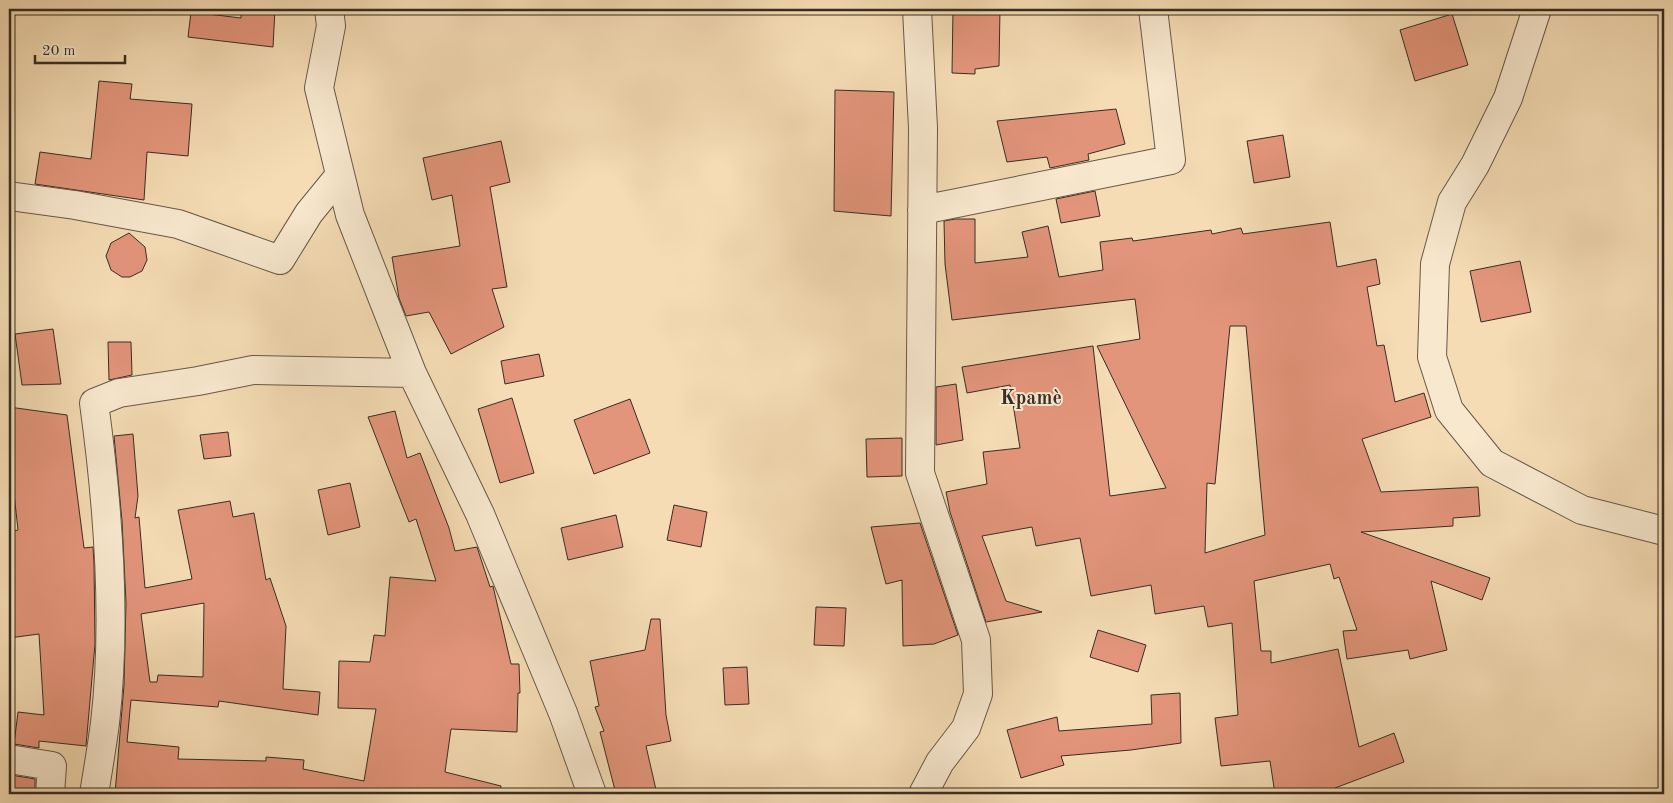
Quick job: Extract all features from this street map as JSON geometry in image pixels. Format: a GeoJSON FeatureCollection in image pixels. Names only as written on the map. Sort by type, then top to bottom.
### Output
{"type":"FeatureCollection","features":[{"type":"Feature","properties":{"kind":"street"},"geometry":{"type":"LineString","coordinates":[[917,9],[923,128],[920,473],[976,640],[978,694],[966,728],[940,762],[923,794]]}},
{"type":"Feature","properties":{"kind":"street"},"geometry":{"type":"LineString","coordinates":[[922,210],[1171,160],[1152,9]]}},
{"type":"Feature","properties":{"kind":"street"},"geometry":{"type":"LineString","coordinates":[[1537,9],[1508,98],[1475,165],[1452,202],[1435,264],[1432,357],[1449,410],[1492,463],[1582,510],[1664,531]]}},
{"type":"Feature","properties":{"kind":"street"},"geometry":{"type":"LineString","coordinates":[[334,14],[319,88],[350,215],[412,373],[480,514],[563,713],[592,794]]}},
{"type":"Feature","properties":{"kind":"street"},"geometry":{"type":"LineString","coordinates":[[9,196],[75,205],[178,224],[280,260],[310,213],[340,175]]}},
{"type":"Feature","properties":{"kind":"street"},"geometry":{"type":"LineString","coordinates":[[94,794],[105,721],[110,620],[103,471],[94,403],[119,392],[198,382],[253,370],[412,373]]}},
{"type":"Feature","properties":{"kind":"street"},"geometry":{"type":"LineString","coordinates":[[9,760],[52,766],[50,794]]}},
{"type":"Feature","properties":{"kind":"building"},"geometry":{"type":"Polygon","coordinates":[[[241,9],[275,9],[273,47],[188,37],[191,12],[241,18],[241,9]]]}},
{"type":"Feature","properties":{"kind":"building"},"geometry":{"type":"Polygon","coordinates":[[[953,9],[1000,9],[999,66],[975,69],[975,74],[952,73],[953,9]]]}},
{"type":"Feature","properties":{"kind":"building"},"geometry":{"type":"Polygon","coordinates":[[[1452,14],[1468,65],[1415,81],[1400,30],[1452,14]]]}},
{"type":"Feature","properties":{"kind":"building"},"geometry":{"type":"Polygon","coordinates":[[[99,81],[132,84],[130,99],[192,104],[188,156],[147,152],[144,200],[35,184],[40,152],[91,159],[99,81]]]}},
{"type":"Feature","properties":{"kind":"building"},"geometry":{"type":"Polygon","coordinates":[[[835,90],[894,92],[891,216],[834,211],[835,90]]]}},
{"type":"Feature","properties":{"kind":"building"},"geometry":{"type":"Polygon","coordinates":[[[1116,109],[1125,144],[1088,154],[1089,160],[1050,168],[1047,157],[1007,162],[997,121],[1116,109]]]}},
{"type":"Feature","properties":{"kind":"building"},"geometry":{"type":"Polygon","coordinates":[[[1283,135],[1290,177],[1254,183],[1247,141],[1283,135]]]}},
{"type":"Feature","properties":{"kind":"building"},"geometry":{"type":"Polygon","coordinates":[[[501,141],[510,182],[490,187],[507,287],[492,289],[504,327],[451,354],[429,312],[406,316],[399,298],[392,257],[460,246],[452,195],[432,200],[423,158],[501,141]]]}},
{"type":"Feature","properties":{"kind":"building"},"geometry":{"type":"Polygon","coordinates":[[[1095,191],[1100,216],[1061,223],[1056,199],[1095,191]]]}},
{"type":"Feature","properties":{"kind":"building"},"geometry":{"type":"Polygon","coordinates":[[[975,219],[975,263],[1028,257],[1022,232],[1048,226],[1059,277],[1103,270],[1100,242],[1132,238],[1133,241],[1211,230],[1212,234],[1241,228],[1243,234],[1330,222],[1337,267],[1376,259],[1380,284],[1367,287],[1377,346],[1384,345],[1395,402],[1424,393],[1431,417],[1362,439],[1381,492],[1478,487],[1480,516],[1453,518],[1453,526],[1361,532],[1490,578],[1482,600],[1431,581],[1447,650],[1410,659],[1408,650],[1347,659],[1343,631],[1357,630],[1339,577],[1334,579],[1330,564],[1254,581],[1261,651],[1271,651],[1271,663],[1338,649],[1359,747],[1394,733],[1404,762],[1335,788],[1336,794],[1275,794],[1270,761],[1221,766],[1215,718],[1238,715],[1232,623],[1208,627],[1204,606],[1155,614],[1151,585],[1091,596],[1080,538],[1036,546],[1032,527],[982,536],[1006,601],[1042,612],[986,622],[950,512],[946,492],[987,484],[983,452],[1020,448],[1010,385],[967,393],[962,367],[1093,346],[1110,496],[1166,488],[1097,346],[1140,339],[1135,299],[952,320],[945,264],[944,221],[975,219]],[[1230,326],[1215,484],[1207,483],[1205,553],[1265,535],[1246,326],[1230,326]]]}},
{"type":"Feature","properties":{"kind":"building"},"geometry":{"type":"Polygon","coordinates":[[[129,233],[145,247],[147,260],[142,271],[130,277],[122,277],[111,270],[106,256],[111,243],[129,233]]]}},
{"type":"Feature","properties":{"kind":"building"},"geometry":{"type":"Polygon","coordinates":[[[1520,261],[1531,312],[1481,322],[1470,271],[1520,261]]]}},
{"type":"Feature","properties":{"kind":"building"},"geometry":{"type":"Polygon","coordinates":[[[53,329],[61,384],[22,385],[15,334],[53,329]]]}},
{"type":"Feature","properties":{"kind":"building"},"geometry":{"type":"Polygon","coordinates":[[[108,342],[131,342],[132,375],[109,380],[108,342]]]}},
{"type":"Feature","properties":{"kind":"building"},"geometry":{"type":"Polygon","coordinates":[[[539,354],[544,376],[505,384],[501,361],[539,354]]]}},
{"type":"Feature","properties":{"kind":"building"},"geometry":{"type":"Polygon","coordinates":[[[956,384],[963,440],[936,445],[936,387],[956,384]]]}},
{"type":"Feature","properties":{"kind":"building"},"geometry":{"type":"Polygon","coordinates":[[[512,398],[534,473],[500,483],[478,409],[512,398]]]}},
{"type":"Feature","properties":{"kind":"building"},"geometry":{"type":"Polygon","coordinates":[[[630,399],[650,453],[594,474],[574,420],[630,399]]]}},
{"type":"Feature","properties":{"kind":"building"},"geometry":{"type":"Polygon","coordinates":[[[9,407],[67,415],[84,548],[93,547],[94,563],[95,644],[86,746],[39,741],[39,748],[14,744],[18,712],[44,715],[39,634],[9,638],[9,532],[18,530],[12,475],[9,476],[9,439],[12,439],[9,407]]]}},
{"type":"Feature","properties":{"kind":"building"},"geometry":{"type":"Polygon","coordinates":[[[395,411],[407,458],[420,453],[449,528],[455,551],[477,547],[490,587],[493,586],[511,664],[519,664],[520,693],[518,693],[517,732],[451,729],[445,772],[501,786],[500,794],[115,794],[124,685],[126,603],[122,521],[114,436],[133,434],[138,496],[135,518],[139,517],[145,588],[192,579],[178,510],[230,501],[233,517],[254,513],[266,580],[270,578],[286,626],[283,689],[320,692],[318,715],[219,701],[218,707],[131,700],[127,742],[179,747],[178,759],[266,761],[266,757],[304,760],[303,769],[364,781],[376,709],[338,708],[339,661],[370,662],[374,635],[385,636],[390,577],[436,581],[416,519],[409,522],[368,417],[395,411]],[[204,603],[141,614],[150,682],[157,682],[158,675],[203,677],[204,603]]]}},
{"type":"Feature","properties":{"kind":"building"},"geometry":{"type":"Polygon","coordinates":[[[228,432],[231,456],[204,459],[200,435],[228,432]]]}},
{"type":"Feature","properties":{"kind":"building"},"geometry":{"type":"Polygon","coordinates":[[[902,438],[902,476],[867,477],[866,439],[902,438]]]}},
{"type":"Feature","properties":{"kind":"building"},"geometry":{"type":"Polygon","coordinates":[[[350,483],[360,527],[328,535],[318,490],[350,483]]]}},
{"type":"Feature","properties":{"kind":"building"},"geometry":{"type":"Polygon","coordinates":[[[674,505],[707,512],[701,547],[667,540],[674,505]]]}},
{"type":"Feature","properties":{"kind":"building"},"geometry":{"type":"Polygon","coordinates":[[[616,515],[623,547],[568,560],[561,528],[616,515]]]}},
{"type":"Feature","properties":{"kind":"building"},"geometry":{"type":"Polygon","coordinates":[[[920,523],[958,635],[934,644],[903,646],[902,580],[886,584],[871,527],[920,523]]]}},
{"type":"Feature","properties":{"kind":"building"},"geometry":{"type":"Polygon","coordinates":[[[816,607],[846,608],[844,646],[814,645],[816,607]]]}},
{"type":"Feature","properties":{"kind":"building"},"geometry":{"type":"Polygon","coordinates":[[[651,619],[660,619],[666,715],[671,741],[646,746],[657,794],[616,794],[600,732],[604,731],[595,707],[599,706],[590,661],[645,650],[651,619]]]}},
{"type":"Feature","properties":{"kind":"building"},"geometry":{"type":"Polygon","coordinates":[[[1098,630],[1146,645],[1138,672],[1090,657],[1098,630]]]}},
{"type":"Feature","properties":{"kind":"building"},"geometry":{"type":"Polygon","coordinates":[[[747,667],[749,704],[725,705],[723,668],[747,667]]]}},
{"type":"Feature","properties":{"kind":"building"},"geometry":{"type":"Polygon","coordinates":[[[1180,693],[1181,743],[1131,750],[1061,756],[1064,765],[1021,778],[1007,730],[1057,717],[1059,731],[1152,724],[1151,695],[1180,693]]]}},
{"type":"Feature","properties":{"kind":"building"},"geometry":{"type":"Polygon","coordinates":[[[11,775],[35,779],[35,794],[9,794],[11,775]]]}},
{"type":"Feature","properties":{"kind":"district","name":"Kpamè"},"geometry":{"type":"Point","coordinates":[1031,399]}}]}
